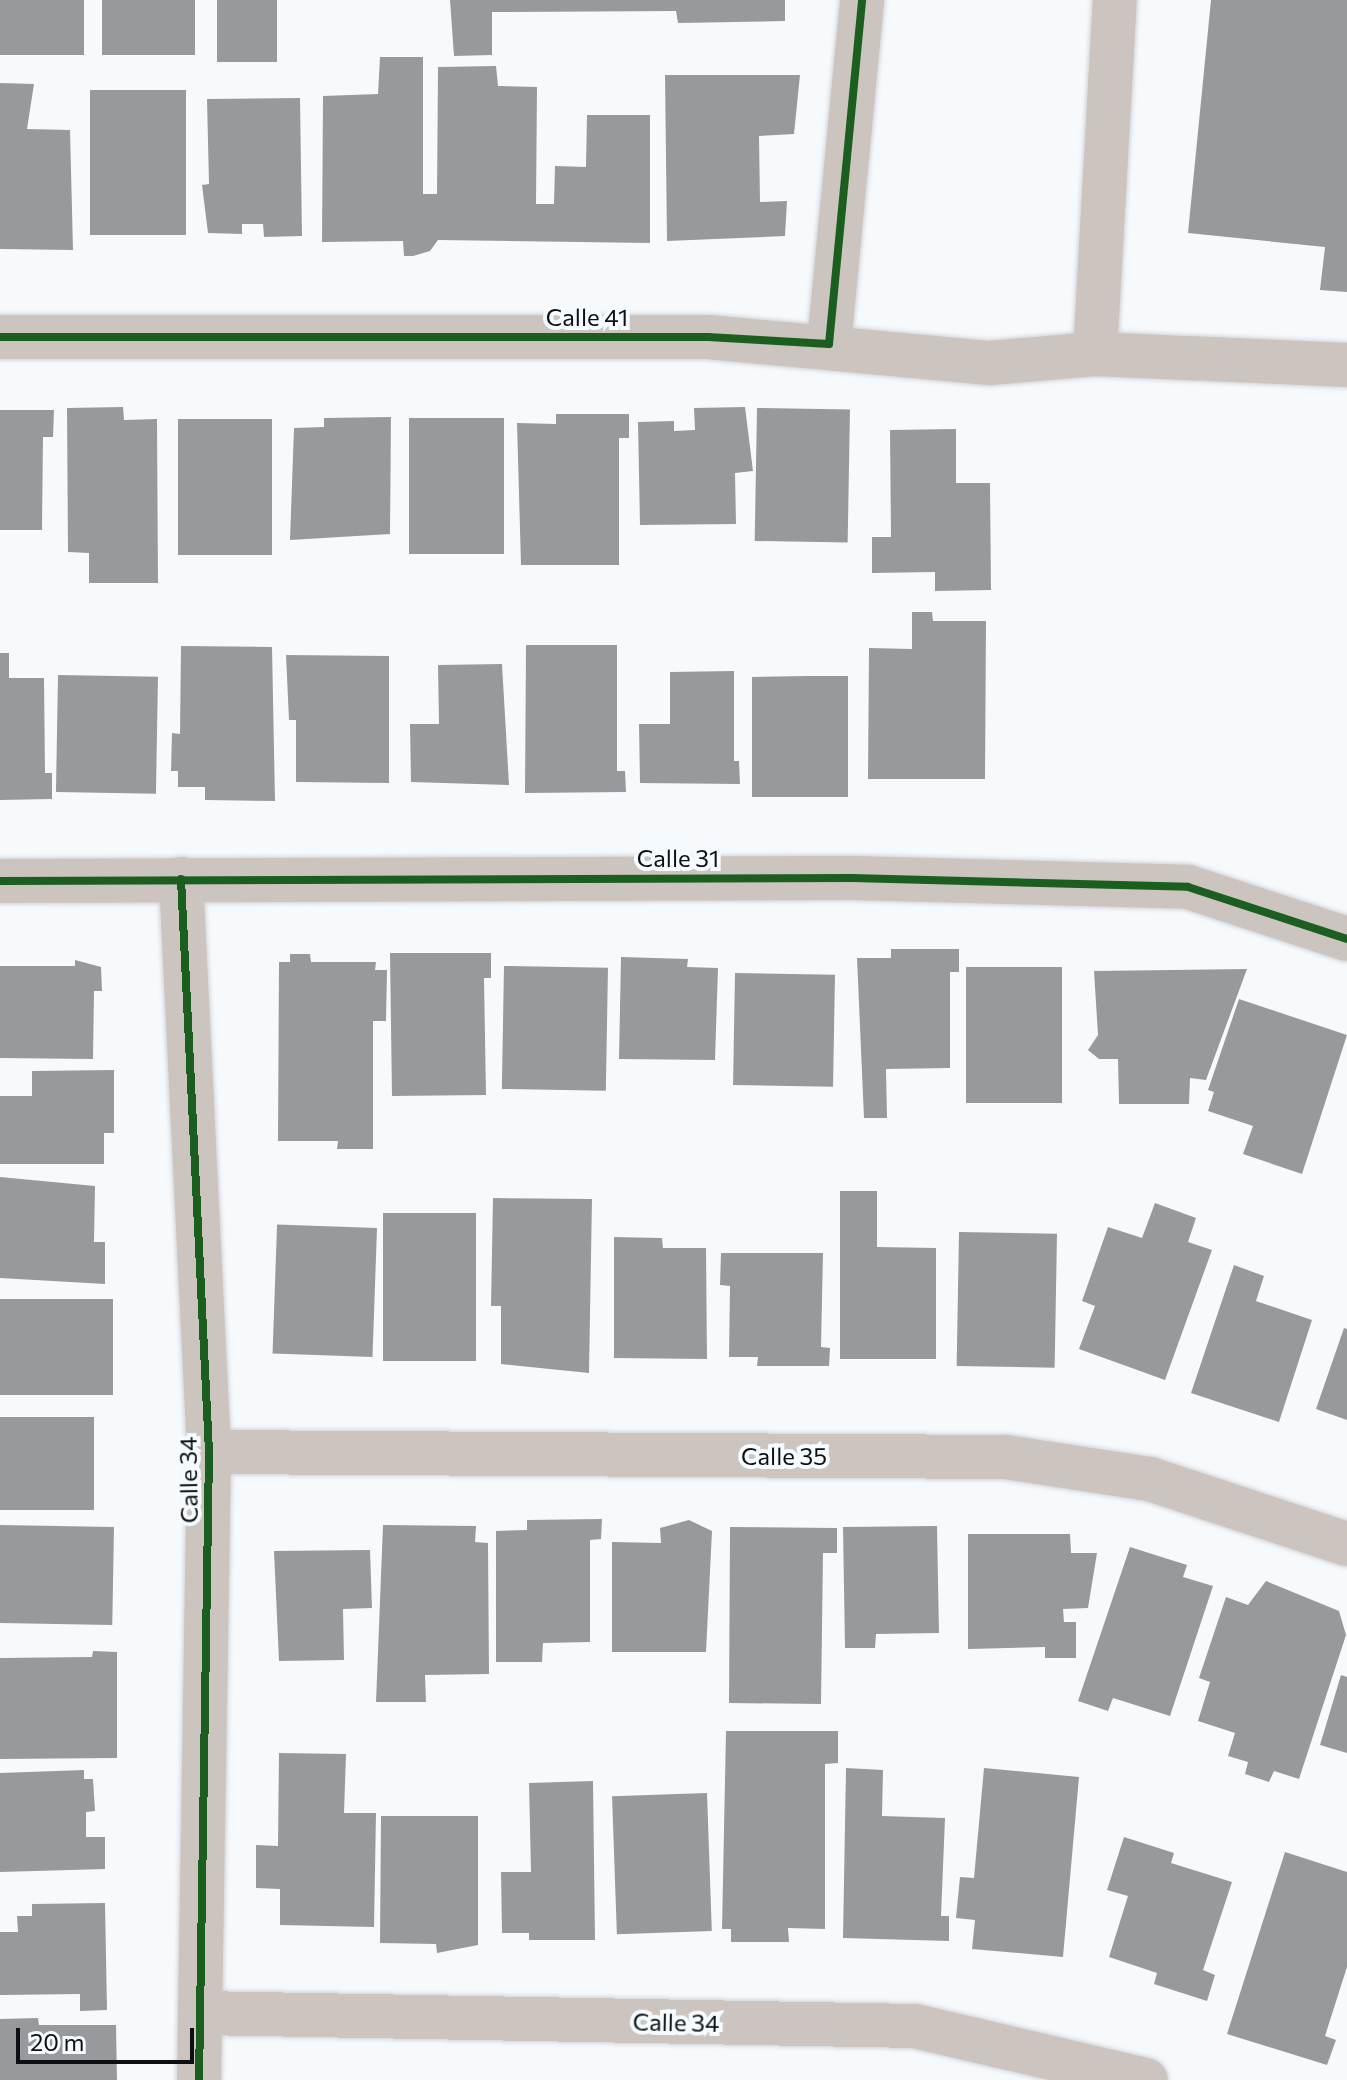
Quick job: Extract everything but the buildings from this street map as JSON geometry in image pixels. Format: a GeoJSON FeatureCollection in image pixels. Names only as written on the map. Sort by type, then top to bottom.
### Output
{"type":"FeatureCollection","features":[{"type":"Feature","properties":{"kind":"street"},"geometry":{"type":"LineString","coordinates":[[829,344],[862,0]]}},
{"type":"Feature","properties":{"kind":"street"},"geometry":{"type":"LineString","coordinates":[[1095,354],[1115,0]]}},
{"type":"Feature","properties":{"kind":"street","name":"Calle 41"},"geometry":{"type":"LineString","coordinates":[[0,337],[708,337],[829,344],[990,363],[1095,354],[1347,365]]}},
{"type":"Feature","properties":{"kind":"street","name":"Calle 31"},"geometry":{"type":"LineString","coordinates":[[0,881],[852,878],[1188,887],[1347,939]]}},
{"type":"Feature","properties":{"kind":"street","name":"Calle 34"},"geometry":{"type":"LineString","coordinates":[[181,879],[209,1452],[199,2080]]}},
{"type":"Feature","properties":{"kind":"street","name":"Calle 35"},"geometry":{"type":"LineString","coordinates":[[209,1452],[1006,1457],[1150,1479],[1347,1544]]}},
{"type":"Feature","properties":{"kind":"street","name":"Calle 34"},"geometry":{"type":"LineString","coordinates":[[200,2013],[915,2026],[1146,2080]]}},
{"type":"Feature","properties":{"kind":"cycle path"},"geometry":{"type":"LineString","coordinates":[[0,337],[708,337],[829,344],[862,0]]}},
{"type":"Feature","properties":{"kind":"cycle path"},"geometry":{"type":"LineString","coordinates":[[0,881],[852,878],[1188,887],[1347,939]]}},
{"type":"Feature","properties":{"kind":"cycle path"},"geometry":{"type":"LineString","coordinates":[[181,879],[209,1452],[199,2080]]}}]}
